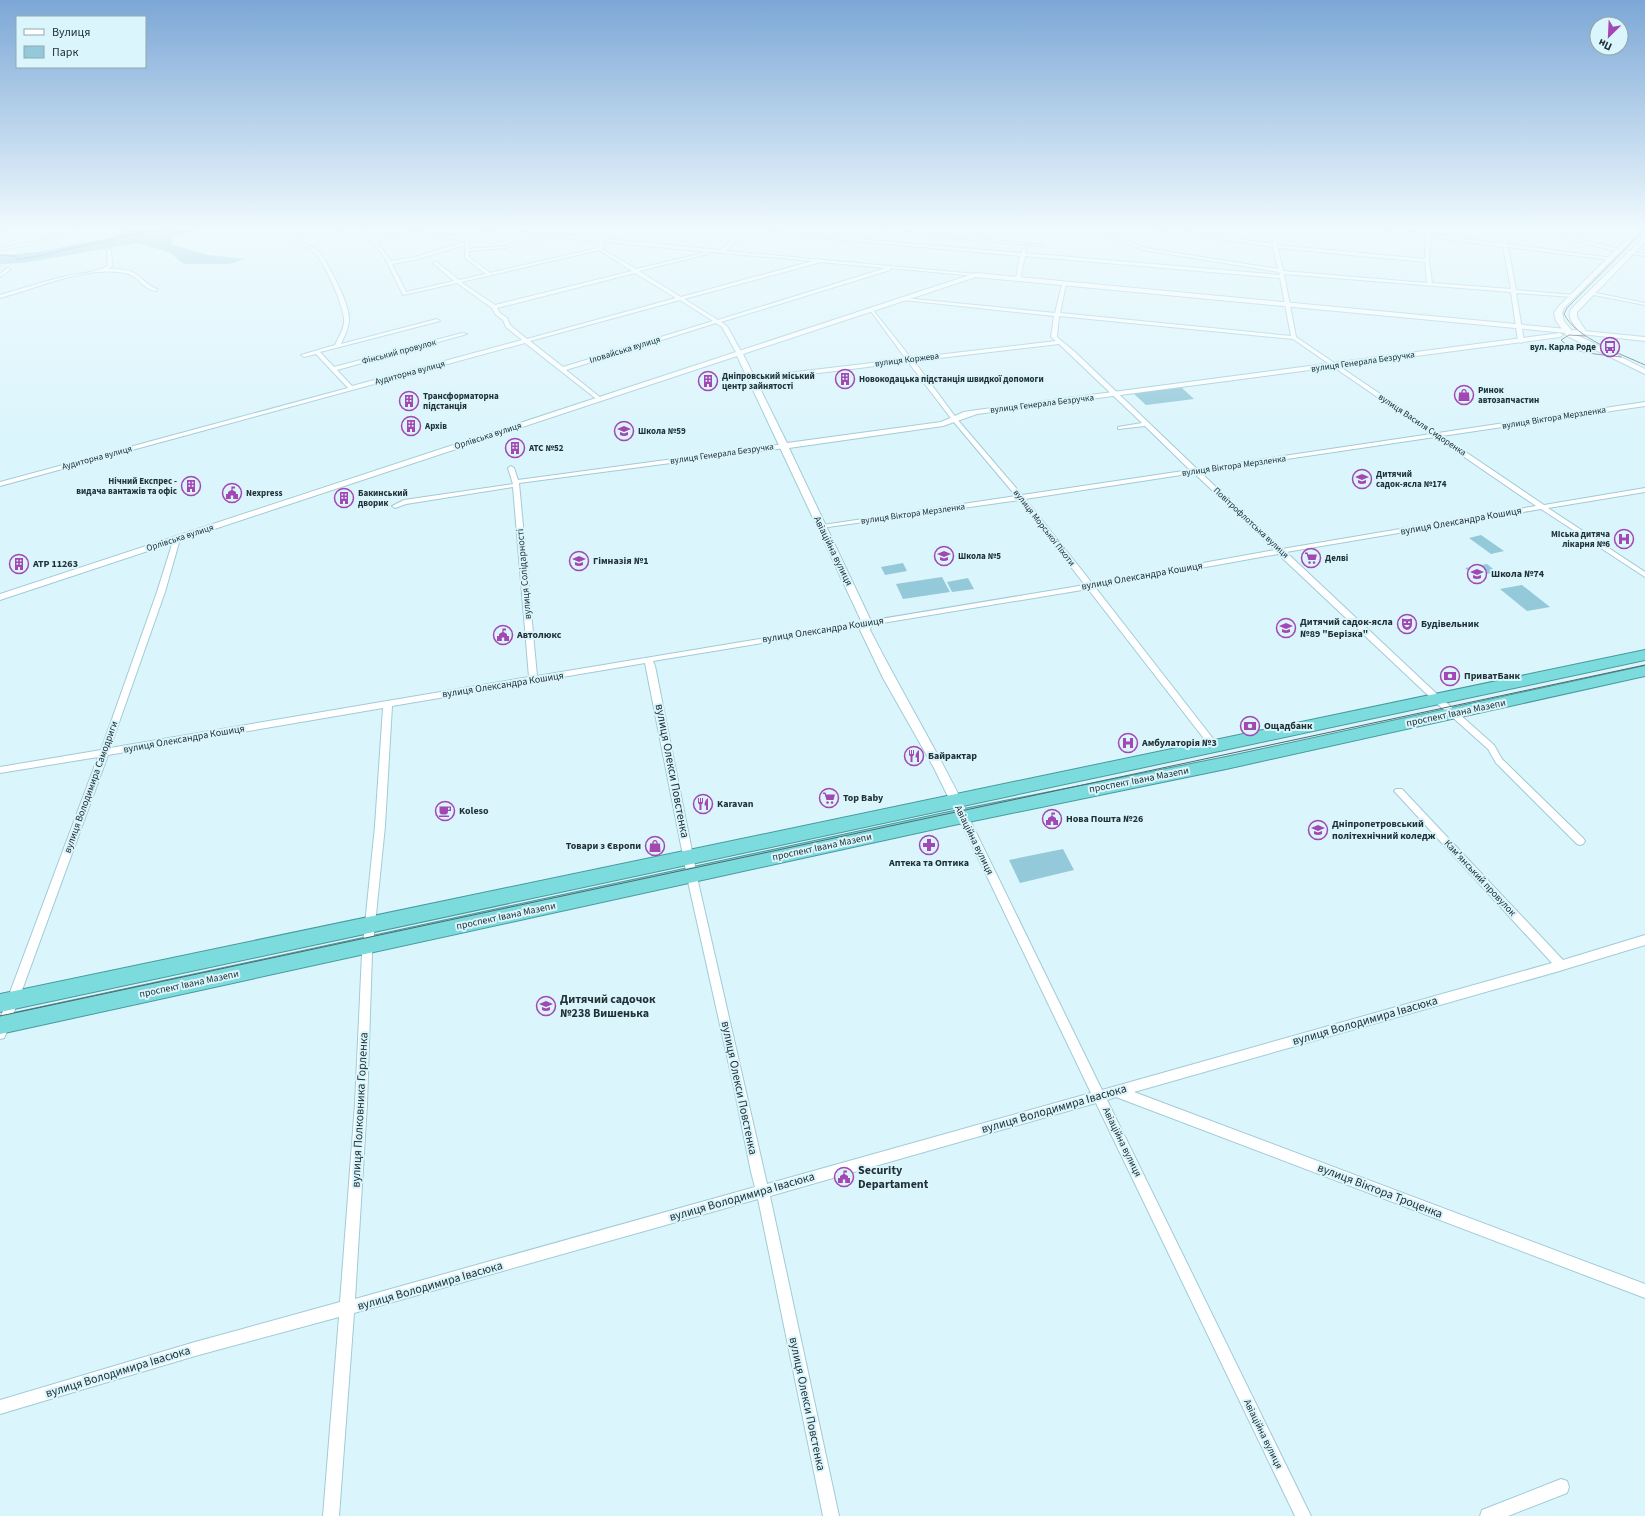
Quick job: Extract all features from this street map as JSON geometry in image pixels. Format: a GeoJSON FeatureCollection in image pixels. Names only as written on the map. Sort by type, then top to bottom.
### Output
{"type":"FeatureCollection","features":[{"type":"Feature","properties":{"kind":"highway","name":"проспект Івана Мазепи"},"geometry":{"type":"LineString","coordinates":[[1,1028],[368,946],[693,876],[959,809],[1215,747],[1436,698],[1645,655]]}},
{"type":"Feature","properties":{"kind":"highway","name":"проспект Івана Мазепи"},"geometry":{"type":"LineString","coordinates":[[6,1002],[690,858],[959,809],[1194,769],[1645,672]]}},
{"type":"Feature","properties":{"kind":"main road"},"geometry":{"type":"LineString","coordinates":[[1572,297],[1561,307],[1558,313],[1560,321],[1568,332],[1645,372]]}},
{"type":"Feature","properties":{"kind":"main road"},"geometry":{"type":"LineString","coordinates":[[1568,332],[1581,332],[1580,328],[1572,319],[1572,316],[1574,311],[1587,297]]}},
{"type":"Feature","properties":{"kind":"street"},"geometry":{"type":"LineString","coordinates":[[337,347],[347,320],[339,297]]}},
{"type":"Feature","properties":{"kind":"street"},"geometry":{"type":"LineString","coordinates":[[479,297],[494,307],[498,314],[505,319],[508,326],[599,399]]}},
{"type":"Feature","properties":{"kind":"street"},"geometry":{"type":"LineString","coordinates":[[494,307],[534,297]]}},
{"type":"Feature","properties":{"kind":"street","name":"Авіаційна вулиця"},"geometry":{"type":"LineString","coordinates":[[676,297],[724,326],[753,379],[867,623],[865,630],[889,678],[940,768],[1303,1516]]}},
{"type":"Feature","properties":{"kind":"street","name":"Аудиторна вулиця"},"geometry":{"type":"LineString","coordinates":[[0,484],[688,297]]}},
{"type":"Feature","properties":{"kind":"street","name":"Іловайська вулиця"},"geometry":{"type":"LineString","coordinates":[[563,369],[798,297]]}},
{"type":"Feature","properties":{"kind":"street","name":"Орлівська вулиця"},"geometry":{"type":"LineString","coordinates":[[0,597],[911,297]]}},
{"type":"Feature","properties":{"kind":"street","name":"Повітрофлотська вулиця"},"geometry":{"type":"LineString","coordinates":[[1062,297],[1053,335],[1196,472],[1453,713]]}},
{"type":"Feature","properties":{"kind":"street"},"geometry":{"type":"LineString","coordinates":[[1200,297],[1568,332]]}},
{"type":"Feature","properties":{"kind":"street"},"geometry":{"type":"LineString","coordinates":[[904,299],[1294,338],[1286,297]]}},
{"type":"Feature","properties":{"kind":"street"},"geometry":{"type":"LineString","coordinates":[[1514,297],[1521,341]]}},
{"type":"Feature","properties":{"kind":"street"},"geometry":{"type":"LineString","coordinates":[[1609,297],[1645,304]]}},
{"type":"Feature","properties":{"kind":"street","name":"вулиця Морської Піхоти"},"geometry":{"type":"LineString","coordinates":[[872,310],[955,420],[1021,498],[1215,747]]}},
{"type":"Feature","properties":{"kind":"street","name":"Фінський провулок"},"geometry":{"type":"LineString","coordinates":[[304,355],[438,321]]}},
{"type":"Feature","properties":{"kind":"street","name":"вулиця Генерала Безручка"},"geometry":{"type":"LineString","coordinates":[[395,506],[404,502],[516,483],[926,427],[943,424],[967,414],[977,412],[1521,341],[1568,332]]}},
{"type":"Feature","properties":{"kind":"street"},"geometry":{"type":"LineString","coordinates":[[1581,332],[1645,339]]}},
{"type":"Feature","properties":{"kind":"street","name":"Фінський провулок"},"geometry":{"type":"LineString","coordinates":[[333,369],[464,334]]}},
{"type":"Feature","properties":{"kind":"street","name":"вулиця Василя Сидоренка"},"geometry":{"type":"LineString","coordinates":[[1294,338],[1542,507],[1645,575]]}},
{"type":"Feature","properties":{"kind":"street","name":"вулиця Коржева"},"geometry":{"type":"LineString","coordinates":[[753,379],[1061,342]]}},
{"type":"Feature","properties":{"kind":"street"},"geometry":{"type":"LineString","coordinates":[[317,352],[351,388]]}},
{"type":"Feature","properties":{"kind":"street","name":"вулиця Віктора Мерзленка"},"geometry":{"type":"LineString","coordinates":[[823,527],[1645,404]]}},
{"type":"Feature","properties":{"kind":"street"},"geometry":{"type":"LineString","coordinates":[[1120,428],[1147,424]]}},
{"type":"Feature","properties":{"kind":"street","name":"вулиця Солідарності"},"geometry":{"type":"LineString","coordinates":[[511,468],[516,483],[533,680]]}},
{"type":"Feature","properties":{"kind":"street","name":"вулиця Олександра Кошиця"},"geometry":{"type":"LineString","coordinates":[[0,770],[1090,586],[1281,551],[1645,490]]}},
{"type":"Feature","properties":{"kind":"street","name":"вулиця Володимира Самодриги"},"geometry":{"type":"LineString","coordinates":[[1,1028],[6,1002],[104,752],[161,592],[176,539]]}},
{"type":"Feature","properties":{"kind":"street","name":"вулиця Олекси Повстенка"},"geometry":{"type":"LineString","coordinates":[[648,660],[651,666],[693,876],[741,1092],[757,1172],[763,1191],[831,1516]]}},
{"type":"Feature","properties":{"kind":"street","name":"вулиця Полковника Горленка"},"geometry":{"type":"LineString","coordinates":[[331,1516],[361,1104],[368,946],[380,826],[388,704]]}},
{"type":"Feature","properties":{"kind":"street"},"geometry":{"type":"LineString","coordinates":[[1453,713],[1491,746],[1499,761],[1580,841]]}},
{"type":"Feature","properties":{"kind":"street","name":"Камʼянський провулок"},"geometry":{"type":"LineString","coordinates":[[1399,791],[1561,966]]}},
{"type":"Feature","properties":{"kind":"street","name":"вулиця Володимира Івасюка"},"geometry":{"type":"LineString","coordinates":[[0,1407],[195,1349],[347,1309],[1561,966],[1645,940]]}},
{"type":"Feature","properties":{"kind":"street","name":"вулиця Віктора Троценка"},"geometry":{"type":"LineString","coordinates":[[1116,1091],[1645,1291]]}},
{"type":"Feature","properties":{"kind":"street"},"geometry":{"type":"LineString","coordinates":[[1488,1516],[1560,1487]]}},
{"type":"Feature","properties":{"kind":"green space"},"geometry":{"type":"Polygon","coordinates":[[[1181,387],[1194,399],[1146,405],[1133,393],[1181,387]]]}},
{"type":"Feature","properties":{"kind":"green space"},"geometry":{"type":"Polygon","coordinates":[[[1481,535],[1504,551],[1491,554],[1469,538],[1481,535]]]}},
{"type":"Feature","properties":{"kind":"green space"},"geometry":{"type":"Polygon","coordinates":[[[903,563],[907,571],[885,575],[881,567],[903,563]]]}},
{"type":"Feature","properties":{"kind":"green space"},"geometry":{"type":"Polygon","coordinates":[[[1487,564],[1497,572],[1475,576],[1465,568],[1487,564]]]}},
{"type":"Feature","properties":{"kind":"green space"},"geometry":{"type":"Polygon","coordinates":[[[942,577],[950,592],[903,599],[896,584],[942,577]]]}},
{"type":"Feature","properties":{"kind":"green space"},"geometry":{"type":"Polygon","coordinates":[[[968,578],[974,589],[952,592],[947,582],[968,578]]]}},
{"type":"Feature","properties":{"kind":"green space"},"geometry":{"type":"Polygon","coordinates":[[[1522,585],[1550,607],[1527,611],[1500,589],[1522,585]]]}},
{"type":"Feature","properties":{"kind":"green space"},"geometry":{"type":"Polygon","coordinates":[[[1063,849],[1074,870],[1020,883],[1009,860],[1063,849]]]}},
{"type":"Feature","properties":{"kind":"tram line"},"geometry":{"type":"LineString","coordinates":[[1578,297],[1567,308],[1564,314],[1570,323],[1578,331],[1589,338],[1645,365]]}},
{"type":"Feature","properties":{"kind":"tram line"},"geometry":{"type":"LineString","coordinates":[[1585,336],[1569,335],[1561,340],[1574,349],[1581,351],[1621,357]]}},
{"type":"Feature","properties":{"kind":"tram line"},"geometry":{"type":"LineString","coordinates":[[0,1016],[1645,665]]}},
{"type":"Feature","properties":{"kind":"place","name":"вул. Карла Роде"},"geometry":{"type":"Point","coordinates":[1610,347]}},
{"type":"Feature","properties":{"kind":"place","name":"Новокодацька підстанція швидкої допомоги"},"geometry":{"type":"Point","coordinates":[845,379]}},
{"type":"Feature","properties":{"kind":"place","name":"Дніпровський міський центр зайнятості"},"geometry":{"type":"Point","coordinates":[708,381]}},
{"type":"Feature","properties":{"kind":"place","name":"Ринок автозапчастин"},"geometry":{"type":"Point","coordinates":[1464,395]}},
{"type":"Feature","properties":{"kind":"place","name":"Трансформаторна підстанція"},"geometry":{"type":"Point","coordinates":[409,401]}},
{"type":"Feature","properties":{"kind":"place","name":"Архів"},"geometry":{"type":"Point","coordinates":[411,426]}},
{"type":"Feature","properties":{"kind":"place","name":"Школа №59"},"geometry":{"type":"Point","coordinates":[624,431]}},
{"type":"Feature","properties":{"kind":"place","name":"АТС №52"},"geometry":{"type":"Point","coordinates":[515,448]}},
{"type":"Feature","properties":{"kind":"place","name":"Дитячий садок-ясла №174"},"geometry":{"type":"Point","coordinates":[1362,479]}},
{"type":"Feature","properties":{"kind":"place","name":"Нічний Експрес - видача вантажів та офіс"},"geometry":{"type":"Point","coordinates":[191,486]}},
{"type":"Feature","properties":{"kind":"place","name":"Nexpress"},"geometry":{"type":"Point","coordinates":[232,493]}},
{"type":"Feature","properties":{"kind":"place","name":"Бакинський дворик"},"geometry":{"type":"Point","coordinates":[344,498]}},
{"type":"Feature","properties":{"kind":"place","name":"МІська дитяча лікарня №6"},"geometry":{"type":"Point","coordinates":[1624,539]}},
{"type":"Feature","properties":{"kind":"place","name":"Школа №5"},"geometry":{"type":"Point","coordinates":[944,556]}},
{"type":"Feature","properties":{"kind":"place","name":"Делві"},"geometry":{"type":"Point","coordinates":[1311,558]}},
{"type":"Feature","properties":{"kind":"place","name":"Гімназія №1"},"geometry":{"type":"Point","coordinates":[579,561]}},
{"type":"Feature","properties":{"kind":"place","name":"ATP 11263"},"geometry":{"type":"Point","coordinates":[19,564]}},
{"type":"Feature","properties":{"kind":"place","name":"Школа №74"},"geometry":{"type":"Point","coordinates":[1477,574]}},
{"type":"Feature","properties":{"kind":"place","name":"Будівельник"},"geometry":{"type":"Point","coordinates":[1407,624]}},
{"type":"Feature","properties":{"kind":"place","name":"Дитячий садок-ясла №89 \"Берізка\""},"geometry":{"type":"Point","coordinates":[1286,628]}},
{"type":"Feature","properties":{"kind":"place","name":"Автолюкс"},"geometry":{"type":"Point","coordinates":[503,635]}},
{"type":"Feature","properties":{"kind":"place","name":"ПриватБанк"},"geometry":{"type":"Point","coordinates":[1450,676]}},
{"type":"Feature","properties":{"kind":"place","name":"Ощадбанк"},"geometry":{"type":"Point","coordinates":[1250,726]}},
{"type":"Feature","properties":{"kind":"place","name":"Амбулаторія №3"},"geometry":{"type":"Point","coordinates":[1128,743]}},
{"type":"Feature","properties":{"kind":"place","name":"Байрактар"},"geometry":{"type":"Point","coordinates":[914,756]}},
{"type":"Feature","properties":{"kind":"place","name":"Top Baby"},"geometry":{"type":"Point","coordinates":[829,798]}},
{"type":"Feature","properties":{"kind":"place","name":"Karavan"},"geometry":{"type":"Point","coordinates":[703,804]}},
{"type":"Feature","properties":{"kind":"place","name":"Koleso"},"geometry":{"type":"Point","coordinates":[445,811]}},
{"type":"Feature","properties":{"kind":"place","name":"Нова Пошта №26"},"geometry":{"type":"Point","coordinates":[1052,819]}},
{"type":"Feature","properties":{"kind":"place","name":"Дніпропетровський політехнічний коледж"},"geometry":{"type":"Point","coordinates":[1318,830]}},
{"type":"Feature","properties":{"kind":"place","name":"Аптека та Оптика"},"geometry":{"type":"Point","coordinates":[929,845]}},
{"type":"Feature","properties":{"kind":"place","name":"Товари з Європи"},"geometry":{"type":"Point","coordinates":[655,846]}},
{"type":"Feature","properties":{"kind":"place","name":"Дитячий садочок №238 Вишенька"},"geometry":{"type":"Point","coordinates":[546,1006]}},
{"type":"Feature","properties":{"kind":"place","name":"Security Departament"},"geometry":{"type":"Point","coordinates":[844,1177]}}]}
